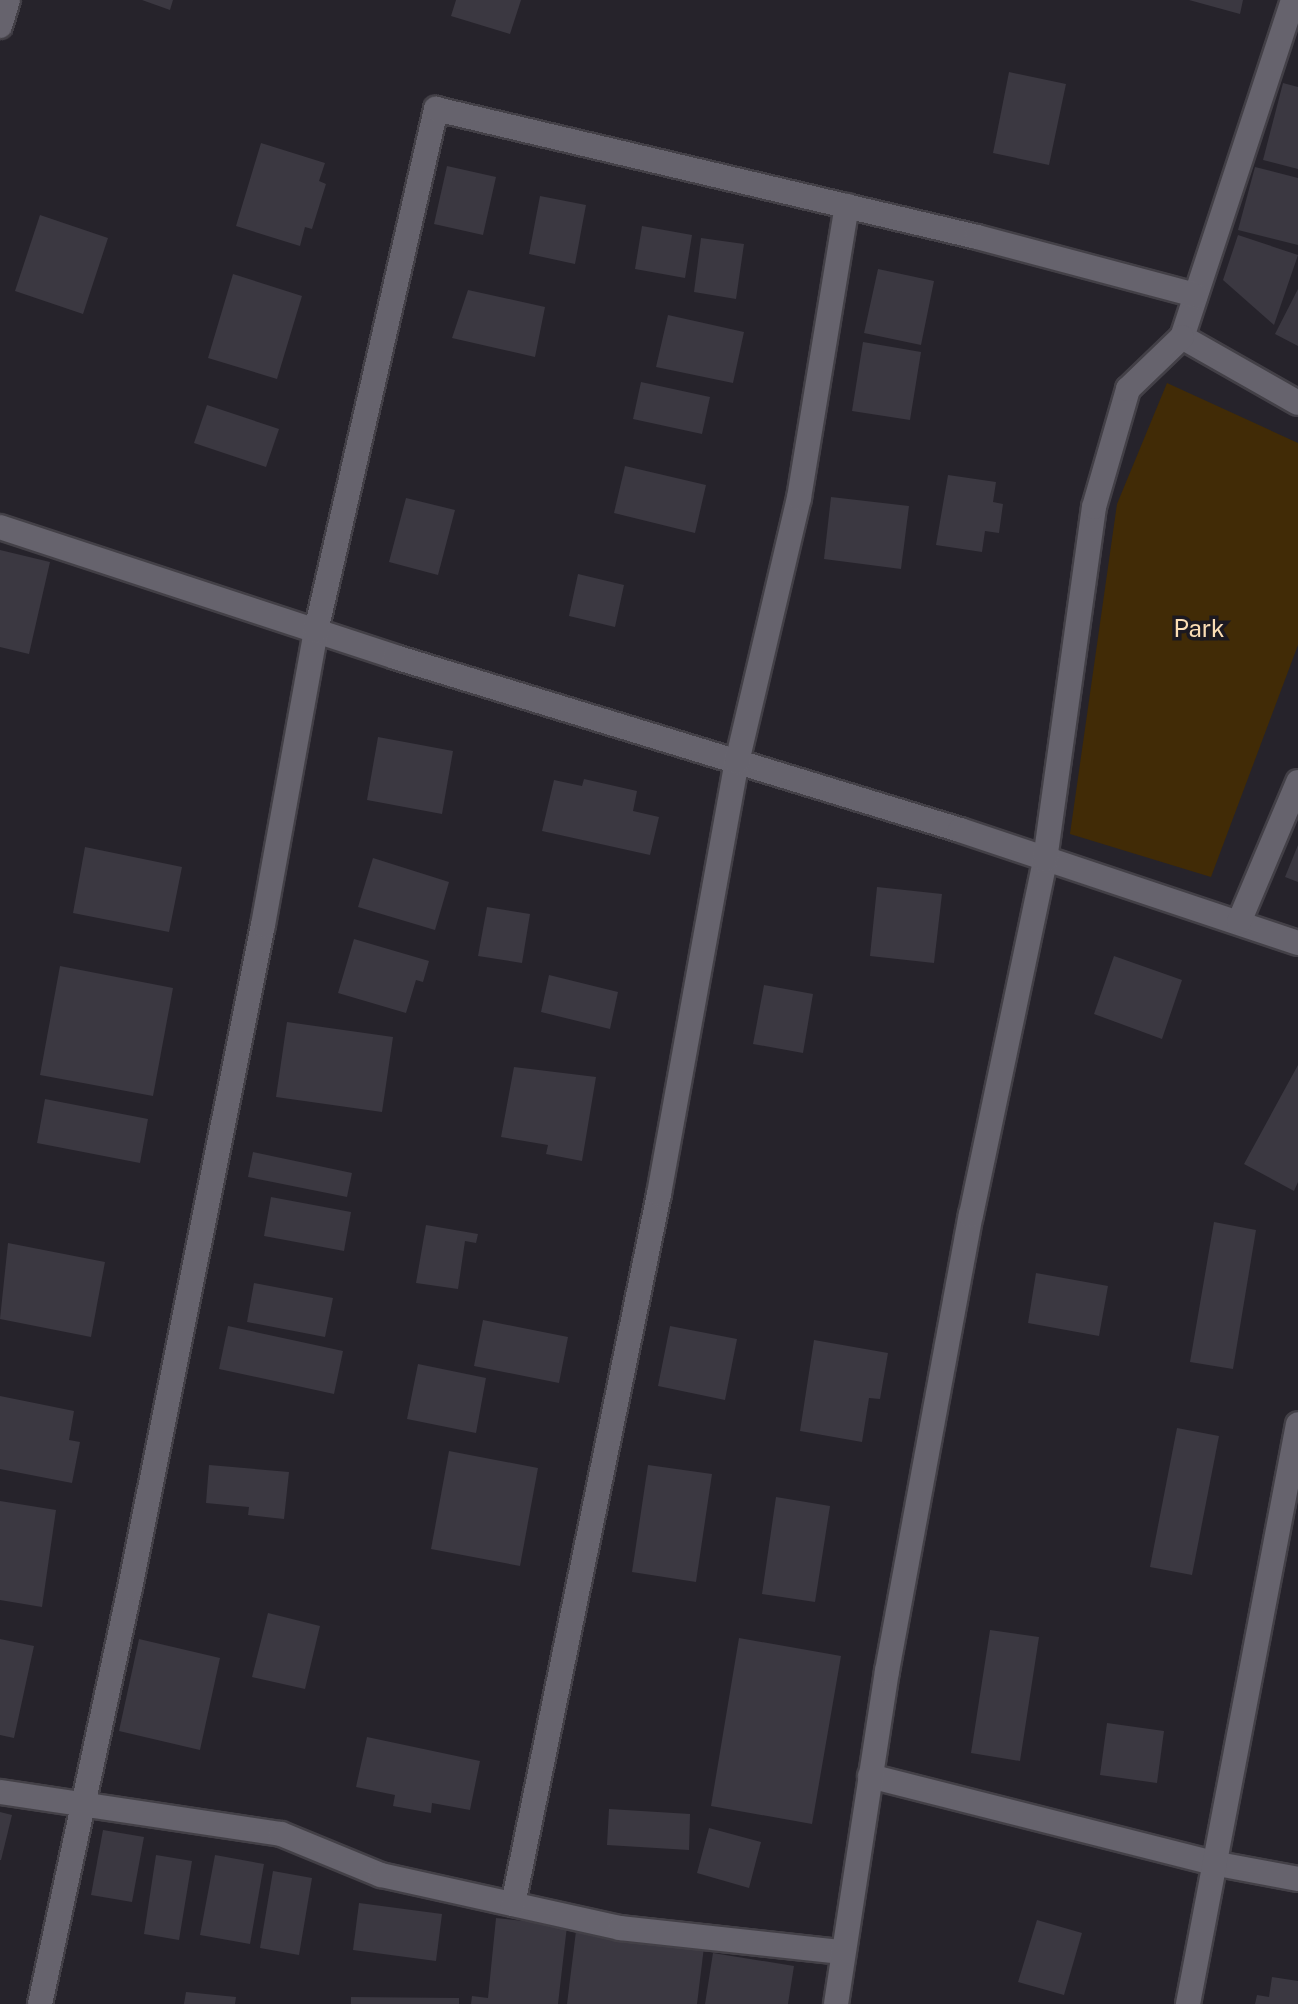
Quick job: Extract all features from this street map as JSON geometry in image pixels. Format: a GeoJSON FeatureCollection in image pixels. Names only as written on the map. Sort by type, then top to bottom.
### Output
{"type":"FeatureCollection","features":[{"type":"Feature","properties":{"kind":"street"},"geometry":{"type":"LineString","coordinates":[[0,26],[8,0]]}},
{"type":"Feature","properties":{"kind":"street"},"geometry":{"type":"LineString","coordinates":[[836,2004],[870,1776],[971,1215],[1045,860],[1094,507],[1128,389],[1182,337],[1293,0]]}},
{"type":"Feature","properties":{"kind":"street"},"geometry":{"type":"LineString","coordinates":[[40,2004],[260,940],[316,631],[436,109],[847,206],[1195,295]]}},
{"type":"Feature","properties":{"kind":"street"},"geometry":{"type":"LineString","coordinates":[[513,1904],[659,1194],[737,762],[799,498],[847,206]]}},
{"type":"Feature","properties":{"kind":"street"},"geometry":{"type":"LineString","coordinates":[[1182,337],[1298,403]]}},
{"type":"Feature","properties":{"kind":"street"},"geometry":{"type":"LineString","coordinates":[[0,527],[316,631],[737,762],[1298,943]]}},
{"type":"Feature","properties":{"kind":"street"},"geometry":{"type":"LineString","coordinates":[[1239,922],[1298,782]]}},
{"type":"Feature","properties":{"kind":"street"},"geometry":{"type":"LineString","coordinates":[[1188,2004],[1218,1864],[1298,1424]]}},
{"type":"Feature","properties":{"kind":"street"},"geometry":{"type":"LineString","coordinates":[[870,1776],[1218,1864],[1298,1879]]}},
{"type":"Feature","properties":{"kind":"street"},"geometry":{"type":"LineString","coordinates":[[0,1792],[82,1807],[281,1834],[381,1875],[620,1928],[842,1952]]}},
{"type":"Feature","properties":{"kind":"green space","name":"Park"},"geometry":{"type":"Polygon","coordinates":[[[1167,383],[1298,443],[1298,645],[1211,877],[1070,834],[1117,504],[1167,383]]]}},
{"type":"Feature","properties":{"kind":"building"},"geometry":{"type":"Polygon","coordinates":[[[142,0],[173,0],[170,10],[142,0]]]}},
{"type":"Feature","properties":{"kind":"building"},"geometry":{"type":"Polygon","coordinates":[[[456,0],[521,0],[510,34],[451,16],[456,0]]]}},
{"type":"Feature","properties":{"kind":"building"},"geometry":{"type":"Polygon","coordinates":[[[1189,0],[1243,0],[1240,14],[1189,0]]]}},
{"type":"Feature","properties":{"kind":"building"},"geometry":{"type":"Polygon","coordinates":[[[1009,72],[1066,84],[1049,165],[993,153],[1009,72]]]}},
{"type":"Feature","properties":{"kind":"building"},"geometry":{"type":"Polygon","coordinates":[[[1283,83],[1298,87],[1298,169],[1263,160],[1283,83]]]}},
{"type":"Feature","properties":{"kind":"building"},"geometry":{"type":"Polygon","coordinates":[[[261,143],[325,163],[319,181],[326,184],[312,229],[305,227],[300,246],[236,226],[261,143]]]}},
{"type":"Feature","properties":{"kind":"building"},"geometry":{"type":"Polygon","coordinates":[[[447,166],[496,177],[483,235],[434,224],[447,166]]]}},
{"type":"Feature","properties":{"kind":"building"},"geometry":{"type":"Polygon","coordinates":[[[1255,167],[1298,178],[1298,245],[1238,230],[1255,167]]]}},
{"type":"Feature","properties":{"kind":"building"},"geometry":{"type":"Polygon","coordinates":[[[540,196],[586,205],[575,264],[529,254],[540,196]]]}},
{"type":"Feature","properties":{"kind":"building"},"geometry":{"type":"Polygon","coordinates":[[[40,215],[108,238],[83,314],[15,291],[40,215]]]}},
{"type":"Feature","properties":{"kind":"building"},"geometry":{"type":"Polygon","coordinates":[[[642,226],[692,235],[685,278],[635,269],[642,226]]]}},
{"type":"Feature","properties":{"kind":"building"},"geometry":{"type":"Polygon","coordinates":[[[1238,235],[1298,255],[1274,325],[1223,280],[1238,235]]]}},
{"type":"Feature","properties":{"kind":"building"},"geometry":{"type":"Polygon","coordinates":[[[701,238],[744,244],[736,299],[694,292],[701,238]]]}},
{"type":"Feature","properties":{"kind":"building"},"geometry":{"type":"Polygon","coordinates":[[[878,269],[934,281],[921,345],[864,333],[878,269]]]}},
{"type":"Feature","properties":{"kind":"building"},"geometry":{"type":"Polygon","coordinates":[[[233,274],[302,296],[277,379],[208,358],[233,274]]]}},
{"type":"Feature","properties":{"kind":"building"},"geometry":{"type":"Polygon","coordinates":[[[1298,289],[1298,346],[1275,334],[1298,289]]]}},
{"type":"Feature","properties":{"kind":"building"},"geometry":{"type":"Polygon","coordinates":[[[468,290],[545,307],[535,357],[452,338],[468,290]]]}},
{"type":"Feature","properties":{"kind":"building"},"geometry":{"type":"Polygon","coordinates":[[[668,315],[744,332],[733,383],[656,367],[668,315]]]}},
{"type":"Feature","properties":{"kind":"building"},"geometry":{"type":"Polygon","coordinates":[[[863,342],[921,352],[910,420],[852,411],[863,342]]]}},
{"type":"Feature","properties":{"kind":"building"},"geometry":{"type":"Polygon","coordinates":[[[641,382],[710,397],[702,434],[633,419],[641,382]]]}},
{"type":"Feature","properties":{"kind":"building"},"geometry":{"type":"Polygon","coordinates":[[[207,405],[279,429],[266,467],[194,443],[207,405]]]}},
{"type":"Feature","properties":{"kind":"building"},"geometry":{"type":"Polygon","coordinates":[[[625,466],[706,485],[695,533],[614,513],[625,466]]]}},
{"type":"Feature","properties":{"kind":"building"},"geometry":{"type":"Polygon","coordinates":[[[948,475],[996,482],[993,502],[1003,504],[999,533],[985,531],[982,552],[936,545],[948,475]]]}},
{"type":"Feature","properties":{"kind":"building"},"geometry":{"type":"Polygon","coordinates":[[[831,497],[909,506],[901,569],[824,559],[831,497]]]}},
{"type":"Feature","properties":{"kind":"building"},"geometry":{"type":"Polygon","coordinates":[[[406,498],[455,510],[438,575],[389,562],[406,498]]]}},
{"type":"Feature","properties":{"kind":"building"},"geometry":{"type":"Polygon","coordinates":[[[0,550],[50,562],[29,654],[0,647],[0,550]]]}},
{"type":"Feature","properties":{"kind":"building"},"geometry":{"type":"Polygon","coordinates":[[[578,574],[624,585],[615,627],[569,616],[578,574]]]}},
{"type":"Feature","properties":{"kind":"building"},"geometry":{"type":"Polygon","coordinates":[[[378,737],[453,751],[442,814],[367,800],[378,737]]]}},
{"type":"Feature","properties":{"kind":"building"},"geometry":{"type":"Polygon","coordinates":[[[584,779],[637,791],[633,811],[659,817],[650,855],[542,831],[554,780],[582,786],[584,779]]]}},
{"type":"Feature","properties":{"kind":"building"},"geometry":{"type":"Polygon","coordinates":[[[1298,845],[1298,882],[1285,877],[1298,845]]]}},
{"type":"Feature","properties":{"kind":"building"},"geometry":{"type":"Polygon","coordinates":[[[85,847],[182,867],[169,932],[73,913],[85,847]]]}},
{"type":"Feature","properties":{"kind":"building"},"geometry":{"type":"Polygon","coordinates":[[[373,858],[449,882],[435,930],[358,907],[373,858]]]}},
{"type":"Feature","properties":{"kind":"building"},"geometry":{"type":"Polygon","coordinates":[[[877,887],[942,894],[934,963],[870,956],[877,887]]]}},
{"type":"Feature","properties":{"kind":"building"},"geometry":{"type":"Polygon","coordinates":[[[487,907],[530,914],[522,963],[478,956],[487,907]]]}},
{"type":"Feature","properties":{"kind":"building"},"geometry":{"type":"Polygon","coordinates":[[[354,939],[429,961],[423,982],[416,980],[406,1013],[338,993],[354,939]]]}},
{"type":"Feature","properties":{"kind":"building"},"geometry":{"type":"Polygon","coordinates":[[[1114,956],[1182,980],[1162,1039],[1094,1014],[1114,956]]]}},
{"type":"Feature","properties":{"kind":"building"},"geometry":{"type":"Polygon","coordinates":[[[60,966],[173,988],[153,1096],[40,1075],[60,966]]]}},
{"type":"Feature","properties":{"kind":"building"},"geometry":{"type":"Polygon","coordinates":[[[549,975],[618,992],[610,1029],[541,1012],[549,975]]]}},
{"type":"Feature","properties":{"kind":"building"},"geometry":{"type":"Polygon","coordinates":[[[764,985],[813,994],[803,1053],[753,1044],[764,985]]]}},
{"type":"Feature","properties":{"kind":"building"},"geometry":{"type":"Polygon","coordinates":[[[287,1022],[393,1037],[382,1112],[276,1097],[287,1022]]]}},
{"type":"Feature","properties":{"kind":"building"},"geometry":{"type":"Polygon","coordinates":[[[1298,1065],[1298,1182],[1294,1191],[1244,1164],[1298,1065]]]}},
{"type":"Feature","properties":{"kind":"building"},"geometry":{"type":"Polygon","coordinates":[[[514,1067],[596,1077],[582,1161],[546,1154],[548,1145],[501,1137],[514,1067]]]}},
{"type":"Feature","properties":{"kind":"building"},"geometry":{"type":"Polygon","coordinates":[[[45,1099],[148,1119],[140,1163],[37,1143],[45,1099]]]}},
{"type":"Feature","properties":{"kind":"building"},"geometry":{"type":"Polygon","coordinates":[[[253,1152],[352,1173],[347,1197],[248,1177],[253,1152]]]}},
{"type":"Feature","properties":{"kind":"building"},"geometry":{"type":"Polygon","coordinates":[[[271,1197],[351,1212],[344,1251],[264,1236],[271,1197]]]}},
{"type":"Feature","properties":{"kind":"building"},"geometry":{"type":"Polygon","coordinates":[[[1214,1222],[1256,1230],[1233,1369],[1190,1362],[1214,1222]]]}},
{"type":"Feature","properties":{"kind":"building"},"geometry":{"type":"Polygon","coordinates":[[[426,1225],[478,1234],[476,1243],[465,1241],[458,1289],[416,1283],[426,1225]]]}},
{"type":"Feature","properties":{"kind":"building"},"geometry":{"type":"Polygon","coordinates":[[[8,1243],[105,1262],[91,1337],[0,1319],[8,1243]]]}},
{"type":"Feature","properties":{"kind":"building"},"geometry":{"type":"Polygon","coordinates":[[[1036,1273],[1108,1286],[1099,1336],[1028,1323],[1036,1273]]]}},
{"type":"Feature","properties":{"kind":"building"},"geometry":{"type":"Polygon","coordinates":[[[254,1283],[333,1298],[325,1337],[247,1322],[254,1283]]]}},
{"type":"Feature","properties":{"kind":"building"},"geometry":{"type":"Polygon","coordinates":[[[483,1320],[568,1337],[559,1383],[474,1366],[483,1320]]]}},
{"type":"Feature","properties":{"kind":"building"},"geometry":{"type":"Polygon","coordinates":[[[228,1326],[343,1351],[334,1394],[219,1369],[228,1326]]]}},
{"type":"Feature","properties":{"kind":"building"},"geometry":{"type":"Polygon","coordinates":[[[670,1326],[737,1339],[725,1400],[658,1386],[670,1326]]]}},
{"type":"Feature","properties":{"kind":"building"},"geometry":{"type":"Polygon","coordinates":[[[814,1340],[888,1353],[880,1399],[869,1398],[862,1442],[800,1431],[814,1340]]]}},
{"type":"Feature","properties":{"kind":"building"},"geometry":{"type":"Polygon","coordinates":[[[418,1364],[486,1378],[476,1433],[407,1419],[418,1364]]]}},
{"type":"Feature","properties":{"kind":"building"},"geometry":{"type":"Polygon","coordinates":[[[0,1396],[74,1411],[69,1440],[80,1442],[72,1483],[0,1469],[0,1396]]]}},
{"type":"Feature","properties":{"kind":"building"},"geometry":{"type":"Polygon","coordinates":[[[1177,1428],[1219,1436],[1192,1575],[1150,1567],[1177,1428]]]}},
{"type":"Feature","properties":{"kind":"building"},"geometry":{"type":"Polygon","coordinates":[[[449,1451],[538,1468],[520,1566],[431,1549],[449,1451]]]}},
{"type":"Feature","properties":{"kind":"building"},"geometry":{"type":"Polygon","coordinates":[[[209,1465],[289,1472],[284,1519],[248,1515],[249,1507],[206,1503],[209,1465]]]}},
{"type":"Feature","properties":{"kind":"building"},"geometry":{"type":"Polygon","coordinates":[[[648,1465],[712,1474],[696,1582],[632,1572],[648,1465]]]}},
{"type":"Feature","properties":{"kind":"building"},"geometry":{"type":"Polygon","coordinates":[[[776,1497],[830,1506],[815,1602],[762,1594],[776,1497]]]}},
{"type":"Feature","properties":{"kind":"building"},"geometry":{"type":"Polygon","coordinates":[[[0,1501],[56,1510],[42,1607],[0,1600],[0,1501]]]}},
{"type":"Feature","properties":{"kind":"building"},"geometry":{"type":"Polygon","coordinates":[[[268,1613],[320,1626],[305,1689],[252,1677],[268,1613]]]}},
{"type":"Feature","properties":{"kind":"building"},"geometry":{"type":"Polygon","coordinates":[[[990,1630],[1039,1637],[1020,1761],[971,1753],[990,1630]]]}},
{"type":"Feature","properties":{"kind":"building"},"geometry":{"type":"Polygon","coordinates":[[[739,1638],[841,1656],[812,1824],[711,1806],[739,1638]]]}},
{"type":"Feature","properties":{"kind":"building"},"geometry":{"type":"Polygon","coordinates":[[[0,1639],[34,1646],[14,1738],[0,1735],[0,1639]]]}},
{"type":"Feature","properties":{"kind":"building"},"geometry":{"type":"Polygon","coordinates":[[[139,1639],[220,1658],[200,1750],[119,1731],[139,1639]]]}},
{"type":"Feature","properties":{"kind":"building"},"geometry":{"type":"Polygon","coordinates":[[[1107,1723],[1164,1731],[1157,1783],[1100,1775],[1107,1723]]]}},
{"type":"Feature","properties":{"kind":"building"},"geometry":{"type":"Polygon","coordinates":[[[367,1737],[480,1761],[470,1810],[432,1803],[431,1813],[393,1806],[395,1795],[356,1787],[367,1737]]]}},
{"type":"Feature","properties":{"kind":"building"},"geometry":{"type":"Polygon","coordinates":[[[609,1809],[690,1814],[689,1850],[607,1845],[609,1809]]]}},
{"type":"Feature","properties":{"kind":"building"},"geometry":{"type":"Polygon","coordinates":[[[0,1812],[12,1815],[1,1860],[0,1860],[0,1812]]]}},
{"type":"Feature","properties":{"kind":"building"},"geometry":{"type":"Polygon","coordinates":[[[709,1828],[761,1842],[749,1888],[697,1873],[709,1828]]]}},
{"type":"Feature","properties":{"kind":"building"},"geometry":{"type":"Polygon","coordinates":[[[103,1830],[144,1837],[132,1902],[91,1895],[103,1830]]]}},
{"type":"Feature","properties":{"kind":"building"},"geometry":{"type":"Polygon","coordinates":[[[156,1855],[192,1861],[179,1940],[144,1934],[156,1855]]]}},
{"type":"Feature","properties":{"kind":"building"},"geometry":{"type":"Polygon","coordinates":[[[215,1855],[264,1864],[250,1944],[200,1935],[215,1855]]]}},
{"type":"Feature","properties":{"kind":"building"},"geometry":{"type":"Polygon","coordinates":[[[273,1871],[312,1878],[299,1955],[260,1948],[273,1871]]]}},
{"type":"Feature","properties":{"kind":"building"},"geometry":{"type":"Polygon","coordinates":[[[359,1903],[442,1914],[436,1961],[353,1950],[359,1903]]]}},
{"type":"Feature","properties":{"kind":"building"},"geometry":{"type":"Polygon","coordinates":[[[496,1918],[567,1926],[558,2004],[471,2004],[472,1996],[488,1998],[496,1918]]]}},
{"type":"Feature","properties":{"kind":"building"},"geometry":{"type":"Polygon","coordinates":[[[1037,1920],[1082,1933],[1064,1995],[1018,1982],[1037,1920]]]}},
{"type":"Feature","properties":{"kind":"building"},"geometry":{"type":"Polygon","coordinates":[[[576,1931],[704,1947],[697,2004],[567,2004],[576,1931]]]}},
{"type":"Feature","properties":{"kind":"building"},"geometry":{"type":"Polygon","coordinates":[[[713,1953],[794,1966],[788,2004],[705,2004],[713,1953]]]}},
{"type":"Feature","properties":{"kind":"building"},"geometry":{"type":"Polygon","coordinates":[[[1272,1977],[1298,1981],[1298,2004],[1255,2004],[1257,1995],[1269,1997],[1272,1977]]]}},
{"type":"Feature","properties":{"kind":"building"},"geometry":{"type":"Polygon","coordinates":[[[186,1992],[236,1997],[235,2004],[184,2004],[186,1992]]]}},
{"type":"Feature","properties":{"kind":"building"},"geometry":{"type":"Polygon","coordinates":[[[351,1997],[459,1998],[459,2004],[351,2004],[351,1997]]]}}]}
